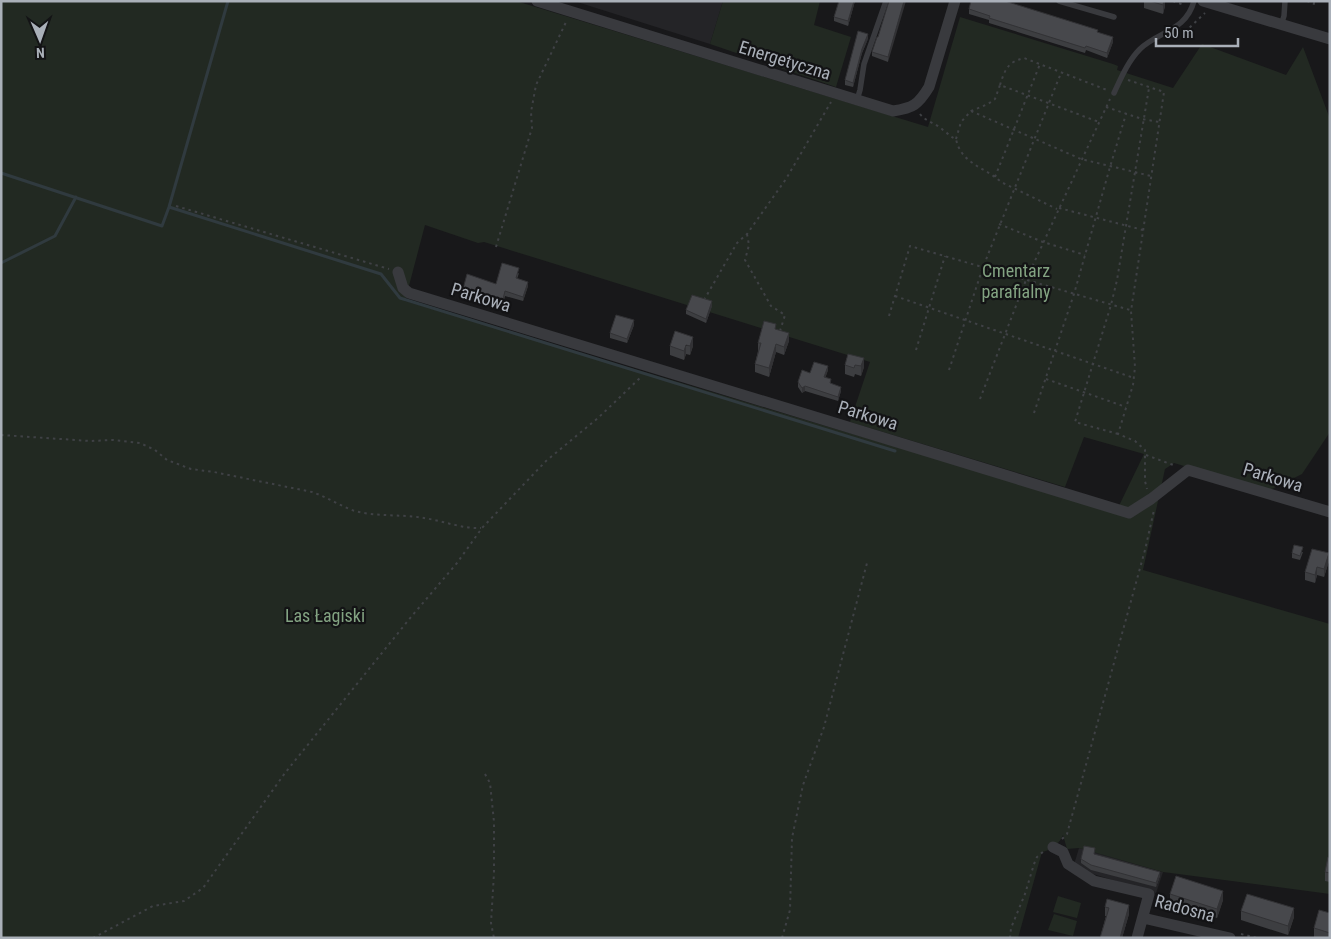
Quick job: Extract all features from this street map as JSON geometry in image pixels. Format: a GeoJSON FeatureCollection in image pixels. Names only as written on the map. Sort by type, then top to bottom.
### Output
{"type":"FeatureCollection","features":[{"type":"Feature","properties":{"kind":"street","name":"Energetyczna"},"geometry":{"type":"LineString","coordinates":[[538,1],[894,111],[913,107],[922,99],[929,87],[955,1]]}},
{"type":"Feature","properties":{"kind":"street"},"geometry":{"type":"LineString","coordinates":[[1204,6],[1330,39]]}},
{"type":"Feature","properties":{"kind":"street","name":"Parkowa"},"geometry":{"type":"LineString","coordinates":[[398,272],[403,288],[409,293],[1129,513],[1188,470],[1330,512]]}},
{"type":"Feature","properties":{"kind":"street","name":"Radosna"},"geometry":{"type":"LineString","coordinates":[[1053,847],[1063,852],[1068,864],[1094,881],[1149,894],[1143,918],[1230,938]]}},
{"type":"Feature","properties":{"kind":"street"},"geometry":{"type":"LineString","coordinates":[[1138,938],[1143,918]]}},
{"type":"Feature","properties":{"kind":"lane"},"geometry":{"type":"LineString","coordinates":[[856,100],[860,90],[864,64],[886,1]]}},
{"type":"Feature","properties":{"kind":"lane"},"geometry":{"type":"LineString","coordinates":[[1059,1],[1114,17]]}},
{"type":"Feature","properties":{"kind":"lane"},"geometry":{"type":"LineString","coordinates":[[1114,93],[1121,78],[1141,49],[1182,23],[1190,14],[1194,1]]}},
{"type":"Feature","properties":{"kind":"lane"},"geometry":{"type":"LineString","coordinates":[[1281,25],[1285,1]]}},
{"type":"Feature","properties":{"kind":"path"},"geometry":{"type":"LineString","coordinates":[[1307,1],[1314,3],[1313,7]]}},
{"type":"Feature","properties":{"kind":"path"},"geometry":{"type":"LineString","coordinates":[[1185,32],[1204,6]]}},
{"type":"Feature","properties":{"kind":"path"},"geometry":{"type":"LineString","coordinates":[[496,247],[532,128],[531,112],[536,85],[571,12]]}},
{"type":"Feature","properties":{"kind":"path"},"geometry":{"type":"LineString","coordinates":[[980,399],[1026,280],[1059,209],[1081,159],[1114,93],[1024,58],[1015,60],[1008,65],[995,99],[971,111],[961,122],[956,139],[958,147],[968,160],[1001,182],[1059,209],[1143,230]]}},
{"type":"Feature","properties":{"kind":"path"},"geometry":{"type":"LineString","coordinates":[[995,177],[1040,64]]}},
{"type":"Feature","properties":{"kind":"path"},"geometry":{"type":"LineString","coordinates":[[949,370],[999,224],[1062,72]]}},
{"type":"Feature","properties":{"kind":"path"},"geometry":{"type":"LineString","coordinates":[[1118,434],[1134,384],[1135,368],[1131,311],[1164,92],[1121,78]]}},
{"type":"Feature","properties":{"kind":"path"},"geometry":{"type":"LineString","coordinates":[[1000,85],[1099,122]]}},
{"type":"Feature","properties":{"kind":"path"},"geometry":{"type":"LineString","coordinates":[[1010,938],[1011,928],[1037,857],[1053,847],[1067,834],[1145,550],[1156,500],[1145,486],[1146,455],[1145,450],[1140,444],[1118,434],[1075,422],[1117,280],[1142,119],[1149,87]]}},
{"type":"Feature","properties":{"kind":"path"},"geometry":{"type":"LineString","coordinates":[[701,306],[737,243],[747,234],[786,179],[836,94]]}},
{"type":"Feature","properties":{"kind":"path"},"geometry":{"type":"LineString","coordinates":[[1106,107],[1142,119],[1160,122]]}},
{"type":"Feature","properties":{"kind":"path"},"geometry":{"type":"LineString","coordinates":[[971,111],[1081,159],[1151,176]]}},
{"type":"Feature","properties":{"kind":"path"},"geometry":{"type":"LineString","coordinates":[[1034,413],[1074,294],[1126,114]]}},
{"type":"Feature","properties":{"kind":"path"},"geometry":{"type":"LineString","coordinates":[[925,120],[956,139]]}},
{"type":"Feature","properties":{"kind":"path"},"geometry":{"type":"LineString","coordinates":[[176,206],[398,272]]}},
{"type":"Feature","properties":{"kind":"path"},"geometry":{"type":"LineString","coordinates":[[999,224],[1043,242],[1085,255]]}},
{"type":"Feature","properties":{"kind":"path"},"geometry":{"type":"LineString","coordinates":[[747,234],[749,245],[745,260],[771,306],[785,315],[780,331]]}},
{"type":"Feature","properties":{"kind":"path"},"geometry":{"type":"LineString","coordinates":[[889,316],[910,246],[1131,311]]}},
{"type":"Feature","properties":{"kind":"path"},"geometry":{"type":"LineString","coordinates":[[916,350],[945,256]]}},
{"type":"Feature","properties":{"kind":"path"},"geometry":{"type":"LineString","coordinates":[[895,296],[1134,378]]}},
{"type":"Feature","properties":{"kind":"path"},"geometry":{"type":"LineString","coordinates":[[93,938],[153,906],[184,902],[203,888],[285,773],[457,563],[482,528],[546,461],[616,401],[644,374],[648,366]]}},
{"type":"Feature","properties":{"kind":"path"},"geometry":{"type":"LineString","coordinates":[[1045,379],[1126,407]]}},
{"type":"Feature","properties":{"kind":"path"},"geometry":{"type":"LineString","coordinates":[[1,435],[140,443],[155,450],[167,460],[191,469],[312,492],[355,510],[422,517],[471,528],[482,528]]}},
{"type":"Feature","properties":{"kind":"path"},"geometry":{"type":"LineString","coordinates":[[1146,455],[1152,459],[1188,470]]}},
{"type":"Feature","properties":{"kind":"path"},"geometry":{"type":"LineString","coordinates":[[782,938],[790,910],[792,838],[803,785],[824,727],[867,563]]}},
{"type":"Feature","properties":{"kind":"path"},"geometry":{"type":"LineString","coordinates":[[485,774],[490,783],[494,822],[491,923],[494,938]]}},
{"type":"Feature","properties":{"kind":"shaded area"},"geometry":{"type":"Polygon","coordinates":[[[574,1],[723,1],[710,44],[574,1]]]}},
{"type":"Feature","properties":{"kind":"shaded area"},"geometry":{"type":"Polygon","coordinates":[[[1079,848],[1163,872],[1156,893],[1073,868],[1079,848]]]}},
{"type":"Feature","properties":{"kind":"green space","name":"Las Łagiski"},"geometry":{"type":"Polygon","coordinates":[[[1,1],[516,1],[928,127],[960,17],[1113,64],[1118,66],[1117,70],[1173,88],[1202,44],[1286,75],[1303,47],[1330,119],[1330,432],[1302,474],[1268,491],[1174,463],[1165,469],[1143,570],[1330,624],[1330,894],[1163,872],[1079,848],[1067,849],[1063,835],[1054,846],[1042,852],[1018,938],[1,938],[1,1]],[[425,225],[405,301],[1116,512],[1144,454],[1084,437],[1065,487],[850,422],[870,362],[484,242],[478,243],[425,225]]]}},
{"type":"Feature","properties":{"kind":"green space"},"geometry":{"type":"Polygon","coordinates":[[[723,1],[820,1],[814,25],[851,37],[836,87],[710,44],[723,1]]]}},
{"type":"Feature","properties":{"kind":"green space"},"geometry":{"type":"Polygon","coordinates":[[[1058,896],[1081,903],[1077,918],[1053,912],[1058,896]]]}},
{"type":"Feature","properties":{"kind":"green space"},"geometry":{"type":"Polygon","coordinates":[[[1054,914],[1077,921],[1073,936],[1048,930],[1054,914]]]}},
{"type":"Feature","properties":{"kind":"building"},"geometry":{"type":"Polygon","coordinates":[[[839,1],[854,1],[848,21],[834,17],[839,1]]]}},
{"type":"Feature","properties":{"kind":"building"},"geometry":{"type":"Polygon","coordinates":[[[889,1],[904,1],[888,57],[872,52],[889,1]]]}},
{"type":"Feature","properties":{"kind":"building"},"geometry":{"type":"Polygon","coordinates":[[[971,1],[1005,1],[1098,30],[1097,32],[1113,37],[1107,53],[1086,46],[1085,48],[989,18],[990,16],[969,9],[971,1]]]}},
{"type":"Feature","properties":{"kind":"building"},"geometry":{"type":"Polygon","coordinates":[[[1150,1],[1164,1],[1163,5],[1150,1]]]}},
{"type":"Feature","properties":{"kind":"building"},"geometry":{"type":"Polygon","coordinates":[[[858,31],[868,34],[853,83],[845,80],[858,31]]]}},
{"type":"Feature","properties":{"kind":"building"},"geometry":{"type":"Polygon","coordinates":[[[502,263],[519,268],[516,278],[528,282],[523,297],[505,291],[503,299],[463,289],[467,274],[496,284],[502,263]]]}},
{"type":"Feature","properties":{"kind":"building"},"geometry":{"type":"Polygon","coordinates":[[[692,295],[712,301],[706,319],[686,310],[692,295]]]}},
{"type":"Feature","properties":{"kind":"building"},"geometry":{"type":"Polygon","coordinates":[[[616,315],[634,320],[627,339],[610,333],[616,315]]]}},
{"type":"Feature","properties":{"kind":"building"},"geometry":{"type":"Polygon","coordinates":[[[764,321],[776,324],[775,329],[789,333],[784,347],[776,344],[769,368],[755,364],[761,343],[758,343],[764,321]]]}},
{"type":"Feature","properties":{"kind":"building"},"geometry":{"type":"Polygon","coordinates":[[[675,331],[693,337],[690,346],[686,345],[684,351],[670,346],[675,331]]]}},
{"type":"Feature","properties":{"kind":"building"},"geometry":{"type":"Polygon","coordinates":[[[848,354],[864,358],[861,366],[855,365],[854,368],[845,365],[848,354]]]}},
{"type":"Feature","properties":{"kind":"building"},"geometry":{"type":"Polygon","coordinates":[[[814,362],[828,366],[824,377],[831,379],[830,383],[841,387],[838,397],[805,386],[802,388],[798,382],[802,370],[810,373],[814,362]]]}},
{"type":"Feature","properties":{"kind":"building"},"geometry":{"type":"Polygon","coordinates":[[[1294,545],[1303,547],[1300,556],[1292,553],[1294,545]]]}},
{"type":"Feature","properties":{"kind":"building"},"geometry":{"type":"Polygon","coordinates":[[[1312,549],[1329,553],[1324,569],[1317,567],[1315,575],[1305,572],[1312,549]]]}},
{"type":"Feature","properties":{"kind":"building"},"geometry":{"type":"Polygon","coordinates":[[[1084,846],[1095,848],[1094,854],[1160,872],[1156,883],[1091,865],[1081,859],[1084,846]]]}},
{"type":"Feature","properties":{"kind":"building"},"geometry":{"type":"Polygon","coordinates":[[[1328,857],[1330,858],[1330,873],[1325,872],[1328,857]]]}},
{"type":"Feature","properties":{"kind":"building"},"geometry":{"type":"Polygon","coordinates":[[[1176,876],[1223,891],[1217,909],[1170,894],[1176,876]]]}},
{"type":"Feature","properties":{"kind":"building"},"geometry":{"type":"Polygon","coordinates":[[[1247,894],[1294,908],[1288,926],[1241,911],[1247,894]]]}},
{"type":"Feature","properties":{"kind":"building"},"geometry":{"type":"Polygon","coordinates":[[[1107,899],[1129,905],[1120,938],[1100,938],[1109,908],[1105,907],[1107,899]]]}},
{"type":"Feature","properties":{"kind":"building"},"geometry":{"type":"Polygon","coordinates":[[[1319,910],[1330,913],[1330,933],[1314,928],[1319,910]]]}},
{"type":"Feature","properties":{"kind":"waterway"},"geometry":{"type":"LineString","coordinates":[[1,173],[162,226],[228,1]]}},
{"type":"Feature","properties":{"kind":"waterway"},"geometry":{"type":"LineString","coordinates":[[1,263],[55,236],[76,197]]}},
{"type":"Feature","properties":{"kind":"waterway"},"geometry":{"type":"LineString","coordinates":[[169,207],[381,274],[400,298],[895,451]]}},
{"type":"Feature","properties":{"kind":"park label","name":"Cmentarz parafialny"},"geometry":{"type":"Point","coordinates":[1016,280]}}]}
